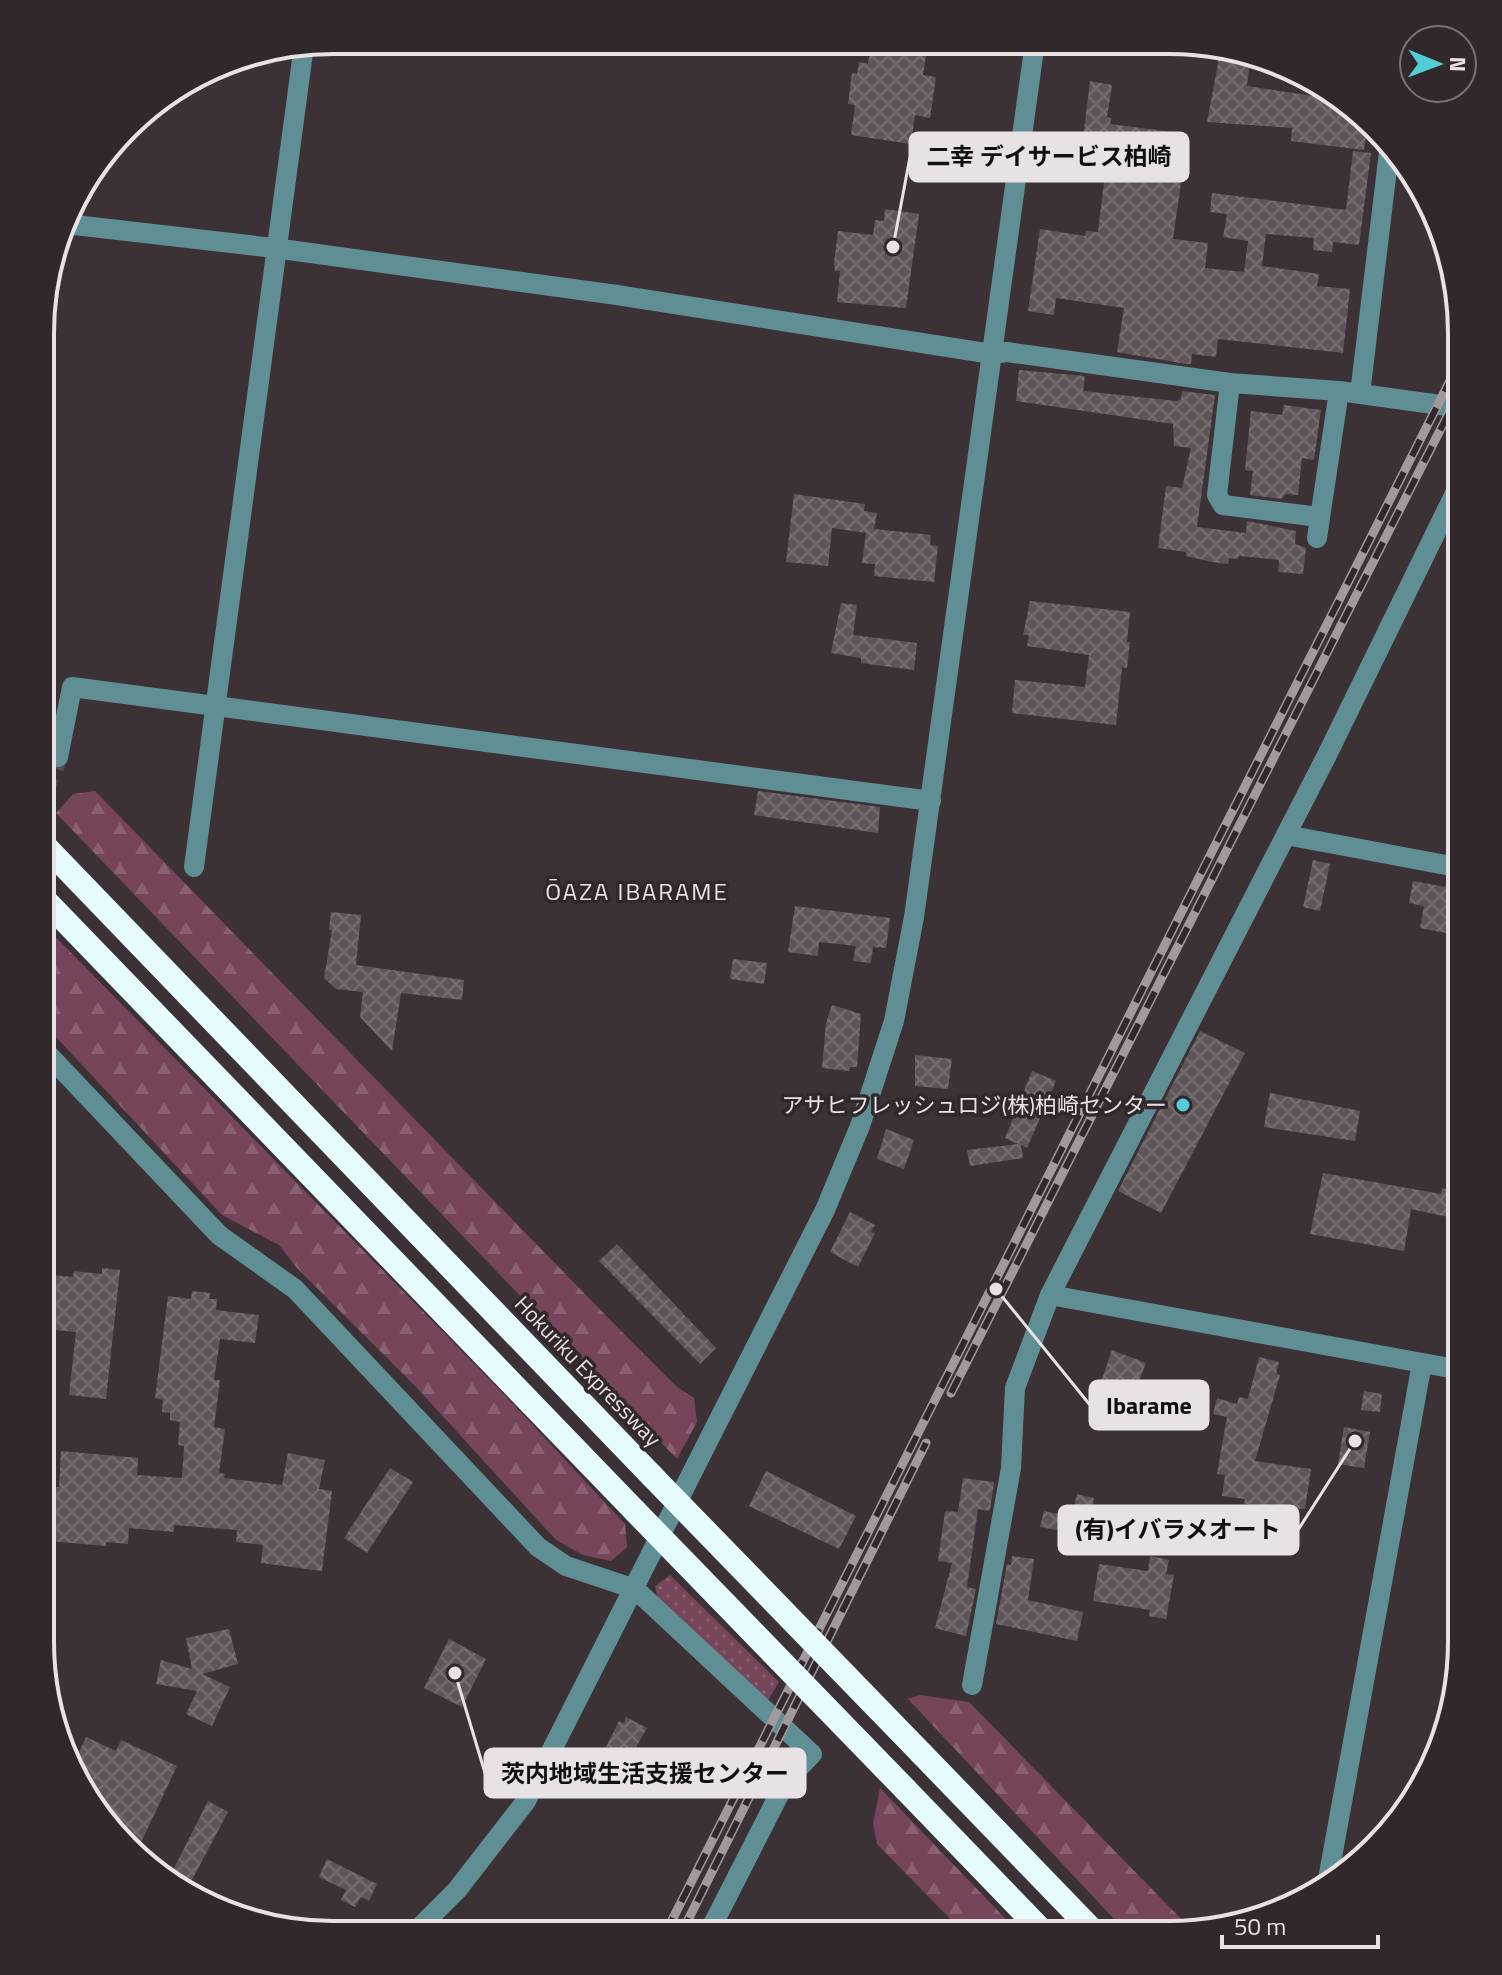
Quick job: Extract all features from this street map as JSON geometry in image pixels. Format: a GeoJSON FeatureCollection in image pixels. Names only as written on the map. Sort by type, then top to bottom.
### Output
{"type":"FeatureCollection","features":[{"type":"Feature","properties":{"kind":"highway","name":"Hokuriku Expressway"},"geometry":{"type":"LineString","coordinates":[[54,855],[1083,1921]]}},
{"type":"Feature","properties":{"kind":"highway"},"geometry":{"type":"LineString","coordinates":[[54,909],[1032,1921]]}},
{"type":"Feature","properties":{"kind":"street"},"geometry":{"type":"LineString","coordinates":[[426,1921],[457,1890],[526,1801],[825,1210],[860,1126],[894,1021],[931,801],[1033,54]]}},
{"type":"Feature","properties":{"kind":"street"},"geometry":{"type":"LineString","coordinates":[[194,867],[274,248],[302,56]]}},
{"type":"Feature","properties":{"kind":"street"},"geometry":{"type":"LineString","coordinates":[[1230,383],[1217,495],[1223,505],[1318,528],[1350,393],[1388,160]]}},
{"type":"Feature","properties":{"kind":"street"},"geometry":{"type":"LineString","coordinates":[[75,225],[274,248],[617,295],[992,354],[1007,352],[1230,383],[1350,393],[1448,406]]}},
{"type":"Feature","properties":{"kind":"street"},"geometry":{"type":"LineString","coordinates":[[972,1685],[1011,1468],[1015,1388],[1050,1295],[1286,835],[1448,508]]}},
{"type":"Feature","properties":{"kind":"street"},"geometry":{"type":"LineString","coordinates":[[58,757],[72,687],[214,703],[931,801]]}},
{"type":"Feature","properties":{"kind":"street"},"geometry":{"type":"LineString","coordinates":[[1286,835],[1448,865]]}},
{"type":"Feature","properties":{"kind":"street"},"geometry":{"type":"LineString","coordinates":[[54,1061],[219,1235],[295,1289],[538,1547],[566,1566],[635,1589],[812,1754],[786,1781],[715,1921]]}},
{"type":"Feature","properties":{"kind":"street"},"geometry":{"type":"LineString","coordinates":[[1050,1295],[1447,1368]]}},
{"type":"Feature","properties":{"kind":"street"},"geometry":{"type":"LineString","coordinates":[[1330,1870],[1422,1363]]}},
{"type":"Feature","properties":{"kind":"green space"},"geometry":{"type":"Polygon","coordinates":[[[95,791],[621,1331],[677,1387],[694,1398],[697,1422],[677,1459],[56,813],[73,794],[95,791]]]}},
{"type":"Feature","properties":{"kind":"green space"},"geometry":{"type":"Polygon","coordinates":[[[54,935],[500,1390],[625,1524],[627,1547],[611,1561],[583,1555],[556,1540],[417,1388],[296,1267],[279,1245],[222,1215],[54,1035],[54,935]]]}},
{"type":"Feature","properties":{"kind":"green space"},"geometry":{"type":"Polygon","coordinates":[[[670,1575],[779,1682],[764,1707],[658,1600],[655,1586],[670,1575]]]}},
{"type":"Feature","properties":{"kind":"green space"},"geometry":{"type":"Polygon","coordinates":[[[920,1695],[969,1702],[1182,1920],[1116,1921],[908,1699],[920,1695]]]}},
{"type":"Feature","properties":{"kind":"green space"},"geometry":{"type":"Polygon","coordinates":[[[880,1788],[1008,1921],[952,1921],[877,1844],[873,1824],[880,1788]]]}},
{"type":"Feature","properties":{"kind":"building"},"geometry":{"type":"Polygon","coordinates":[[[869,54],[926,54],[923,75],[936,77],[930,118],[915,115],[911,144],[851,135],[855,105],[848,104],[852,73],[857,74],[859,62],[868,64],[869,54]]]}},
{"type":"Feature","properties":{"kind":"building"},"geometry":{"type":"Polygon","coordinates":[[[1219,59],[1249,66],[1247,86],[1317,97],[1366,136],[1364,150],[1291,141],[1292,128],[1207,122],[1219,59]]]}},
{"type":"Feature","properties":{"kind":"building"},"geometry":{"type":"Polygon","coordinates":[[[1090,81],[1112,85],[1107,117],[1111,118],[1110,124],[1188,134],[1173,239],[1208,243],[1205,268],[1244,272],[1248,241],[1223,237],[1227,214],[1210,212],[1212,193],[1346,210],[1353,151],[1371,153],[1359,245],[1333,242],[1332,252],[1313,250],[1314,238],[1266,234],[1262,266],[1319,274],[1317,286],[1350,289],[1343,353],[1218,339],[1216,357],[1192,354],[1191,364],[1186,364],[1117,352],[1124,308],[1056,298],[1054,315],[1028,311],[1040,229],[1085,236],[1086,231],[1098,232],[1105,174],[1079,171],[1090,81]]]}},
{"type":"Feature","properties":{"kind":"building"},"geometry":{"type":"Polygon","coordinates":[[[885,209],[919,214],[906,308],[837,302],[840,271],[835,271],[834,263],[838,231],[873,235],[875,220],[884,221],[885,209]]]}},
{"type":"Feature","properties":{"kind":"building"},"geometry":{"type":"Polygon","coordinates":[[[1019,370],[1085,376],[1083,391],[1176,401],[1181,399],[1182,391],[1215,395],[1197,527],[1246,533],[1247,521],[1296,531],[1295,544],[1306,548],[1303,574],[1278,572],[1279,560],[1239,556],[1238,559],[1229,558],[1228,564],[1158,548],[1166,486],[1182,488],[1191,448],[1174,446],[1173,424],[1016,401],[1019,370]]]}},
{"type":"Feature","properties":{"kind":"building"},"geometry":{"type":"Polygon","coordinates":[[[1284,405],[1321,410],[1314,460],[1302,458],[1298,495],[1286,494],[1281,499],[1250,495],[1253,471],[1245,470],[1251,411],[1282,415],[1284,405]]]}},
{"type":"Feature","properties":{"kind":"building"},"geometry":{"type":"Polygon","coordinates":[[[794,494],[865,504],[864,511],[877,513],[874,529],[931,535],[930,545],[938,546],[934,582],[874,576],[875,564],[862,563],[866,533],[832,528],[828,566],[786,562],[794,494]]]}},
{"type":"Feature","properties":{"kind":"building"},"geometry":{"type":"Polygon","coordinates":[[[1030,601],[1130,612],[1127,668],[1122,667],[1116,725],[1012,713],[1015,680],[1085,687],[1089,655],[1027,646],[1029,635],[1023,635],[1030,601]]]}},
{"type":"Feature","properties":{"kind":"building"},"geometry":{"type":"Polygon","coordinates":[[[841,603],[857,605],[853,635],[917,643],[914,670],[861,663],[861,658],[831,653],[841,603]]]}},
{"type":"Feature","properties":{"kind":"building"},"geometry":{"type":"Polygon","coordinates":[[[758,791],[880,807],[878,833],[754,815],[758,791]]]}},
{"type":"Feature","properties":{"kind":"building"},"geometry":{"type":"Polygon","coordinates":[[[1313,860],[1330,864],[1320,911],[1303,907],[1313,860]]]}},
{"type":"Feature","properties":{"kind":"building"},"geometry":{"type":"Polygon","coordinates":[[[1413,881],[1448,887],[1446,933],[1420,928],[1424,906],[1409,903],[1413,881]]]}},
{"type":"Feature","properties":{"kind":"building"},"geometry":{"type":"Polygon","coordinates":[[[795,906],[890,918],[886,948],[873,947],[871,963],[853,961],[856,946],[819,942],[818,956],[788,952],[795,906]]]}},
{"type":"Feature","properties":{"kind":"building"},"geometry":{"type":"Polygon","coordinates":[[[331,912],[361,915],[356,965],[464,980],[462,1000],[401,993],[392,1051],[360,1017],[363,992],[336,989],[324,978],[332,930],[329,930],[331,912]]]}},
{"type":"Feature","properties":{"kind":"building"},"geometry":{"type":"Polygon","coordinates":[[[733,959],[767,963],[764,984],[730,979],[733,959]]]}},
{"type":"Feature","properties":{"kind":"building"},"geometry":{"type":"Polygon","coordinates":[[[832,1005],[861,1014],[857,1067],[850,1067],[849,1071],[822,1068],[826,1023],[832,1005]]]}},
{"type":"Feature","properties":{"kind":"building","name":"アサヒフレッシュロジ(株)柏崎センター"},"geometry":{"type":"Polygon","coordinates":[[[1200,1031],[1245,1053],[1161,1213],[1118,1191],[1200,1031]]]}},
{"type":"Feature","properties":{"kind":"building"},"geometry":{"type":"Polygon","coordinates":[[[915,1055],[952,1059],[948,1089],[915,1086],[915,1055]]]}},
{"type":"Feature","properties":{"kind":"building"},"geometry":{"type":"Polygon","coordinates":[[[1032,1071],[1056,1081],[1027,1148],[1021,1145],[1023,1158],[970,1166],[967,1150],[1018,1144],[1005,1138],[1032,1071]]]}},
{"type":"Feature","properties":{"kind":"building"},"geometry":{"type":"Polygon","coordinates":[[[1270,1093],[1360,1111],[1355,1141],[1264,1127],[1270,1093]]]}},
{"type":"Feature","properties":{"kind":"building"},"geometry":{"type":"Polygon","coordinates":[[[886,1129],[914,1140],[904,1169],[877,1159],[886,1129]]]}},
{"type":"Feature","properties":{"kind":"building"},"geometry":{"type":"Polygon","coordinates":[[[1323,1173],[1441,1194],[1442,1188],[1446,1189],[1447,1181],[1447,1217],[1411,1209],[1404,1251],[1310,1234],[1323,1173]]]}},
{"type":"Feature","properties":{"kind":"building"},"geometry":{"type":"Polygon","coordinates":[[[850,1212],[875,1225],[871,1232],[875,1233],[858,1267],[830,1252],[850,1212]]]}},
{"type":"Feature","properties":{"kind":"building"},"geometry":{"type":"Polygon","coordinates":[[[617,1244],[716,1348],[700,1364],[599,1261],[617,1244]]]}},
{"type":"Feature","properties":{"kind":"building"},"geometry":{"type":"Polygon","coordinates":[[[102,1268],[120,1270],[106,1399],[69,1395],[76,1332],[54,1330],[54,1275],[73,1277],[74,1271],[102,1274],[102,1268]]]}},
{"type":"Feature","properties":{"kind":"building"},"geometry":{"type":"Polygon","coordinates":[[[192,1291],[210,1293],[209,1299],[217,1299],[216,1310],[259,1315],[255,1343],[220,1339],[214,1380],[220,1380],[214,1427],[225,1429],[219,1473],[225,1474],[224,1478],[282,1485],[288,1453],[325,1460],[319,1489],[332,1491],[322,1571],[261,1563],[263,1545],[236,1542],[237,1530],[174,1525],[174,1532],[129,1528],[128,1544],[106,1542],[106,1546],[54,1541],[54,1495],[55,1487],[59,1487],[61,1451],[138,1458],[137,1475],[182,1478],[184,1446],[178,1445],[180,1422],[170,1420],[170,1413],[162,1412],[163,1400],[155,1398],[168,1296],[191,1299],[192,1291]]]}},
{"type":"Feature","properties":{"kind":"building"},"geometry":{"type":"Polygon","coordinates":[[[1112,1350],[1146,1363],[1126,1413],[1110,1407],[1113,1400],[1097,1393],[1112,1350]]]}},
{"type":"Feature","properties":{"kind":"building"},"geometry":{"type":"Polygon","coordinates":[[[1259,1357],[1279,1362],[1276,1374],[1280,1375],[1255,1461],[1311,1469],[1305,1509],[1244,1504],[1245,1499],[1222,1496],[1225,1475],[1217,1474],[1227,1417],[1213,1414],[1217,1398],[1237,1404],[1239,1397],[1248,1399],[1259,1357]]]}},
{"type":"Feature","properties":{"kind":"building"},"geometry":{"type":"Polygon","coordinates":[[[1364,1391],[1382,1394],[1380,1412],[1361,1410],[1364,1391]]]}},
{"type":"Feature","properties":{"kind":"building"},"geometry":{"type":"Polygon","coordinates":[[[1344,1427],[1370,1432],[1364,1468],[1338,1464],[1344,1427]]]}},
{"type":"Feature","properties":{"kind":"building"},"geometry":{"type":"Polygon","coordinates":[[[390,1468],[413,1482],[367,1553],[344,1538],[390,1468]]]}},
{"type":"Feature","properties":{"kind":"building"},"geometry":{"type":"Polygon","coordinates":[[[766,1471],[856,1516],[839,1549],[749,1506],[766,1471]]]}},
{"type":"Feature","properties":{"kind":"building"},"geometry":{"type":"Polygon","coordinates":[[[963,1478],[994,1482],[990,1511],[978,1509],[967,1587],[976,1589],[966,1636],[935,1628],[952,1563],[938,1561],[945,1511],[958,1512],[963,1478]]]}},
{"type":"Feature","properties":{"kind":"building"},"geometry":{"type":"Polygon","coordinates":[[[1077,1494],[1094,1498],[1090,1521],[1105,1525],[1102,1538],[1040,1527],[1044,1511],[1072,1517],[1077,1494]]]}},
{"type":"Feature","properties":{"kind":"building"},"geometry":{"type":"Polygon","coordinates":[[[1012,1556],[1034,1559],[1028,1600],[1083,1612],[1077,1641],[996,1624],[1007,1564],[1011,1565],[1012,1556]]]}},
{"type":"Feature","properties":{"kind":"building"},"geometry":{"type":"Polygon","coordinates":[[[1150,1556],[1169,1560],[1166,1574],[1174,1575],[1166,1619],[1149,1616],[1150,1610],[1093,1601],[1099,1564],[1148,1571],[1150,1556]]]}},
{"type":"Feature","properties":{"kind":"building"},"geometry":{"type":"Polygon","coordinates":[[[229,1629],[238,1664],[202,1674],[230,1687],[212,1726],[186,1714],[197,1691],[156,1684],[161,1660],[192,1669],[186,1638],[229,1629]]]}},
{"type":"Feature","properties":{"kind":"building"},"geometry":{"type":"Polygon","coordinates":[[[449,1639],[486,1659],[462,1707],[424,1688],[449,1639]]]}},
{"type":"Feature","properties":{"kind":"building"},"geometry":{"type":"Polygon","coordinates":[[[626,1717],[647,1728],[636,1747],[659,1759],[648,1783],[631,1776],[637,1766],[605,1749],[619,1721],[624,1723],[626,1717]]]}},
{"type":"Feature","properties":{"kind":"building"},"geometry":{"type":"Polygon","coordinates":[[[86,1737],[116,1751],[121,1740],[177,1766],[141,1844],[101,1797],[78,1755],[86,1737]]]}},
{"type":"Feature","properties":{"kind":"building"},"geometry":{"type":"Polygon","coordinates":[[[208,1801],[228,1812],[191,1882],[173,1870],[208,1801]]]}},
{"type":"Feature","properties":{"kind":"building"},"geometry":{"type":"Polygon","coordinates":[[[327,1859],[377,1884],[369,1901],[361,1897],[355,1907],[341,1900],[346,1890],[319,1877],[327,1859]]]}},
{"type":"Feature","properties":{"kind":"tunnel"},"geometry":{"type":"LineString","coordinates":[[54,766],[58,757]]}},
{"type":"Feature","properties":{"kind":"railway"},"geometry":{"type":"LineString","coordinates":[[672,1921],[1448,385]]}},
{"type":"Feature","properties":{"kind":"railway"},"geometry":{"type":"LineString","coordinates":[[951,1393],[1448,415]]}},
{"type":"Feature","properties":{"kind":"railway"},"geometry":{"type":"LineString","coordinates":[[687,1921],[926,1443]]}},
{"type":"Feature","properties":{"kind":"place","name":"二幸 デイサービス柏崎"},"geometry":{"type":"Point","coordinates":[893,247]}},
{"type":"Feature","properties":{"kind":"place","name":"アサヒフレッシュロジ(株)柏崎センター"},"geometry":{"type":"Point","coordinates":[1183,1105]}},
{"type":"Feature","properties":{"kind":"place","name":"Ibarame"},"geometry":{"type":"Point","coordinates":[996,1289]}},
{"type":"Feature","properties":{"kind":"place","name":"(有)イバラメオート"},"geometry":{"type":"Point","coordinates":[1355,1441]}},
{"type":"Feature","properties":{"kind":"place","name":"茨内地域生活支援センター"},"geometry":{"type":"Point","coordinates":[455,1673]}},
{"type":"Feature","properties":{"kind":"district","name":"ŌAZA IBARAME"},"geometry":{"type":"Point","coordinates":[637,892]}}]}
